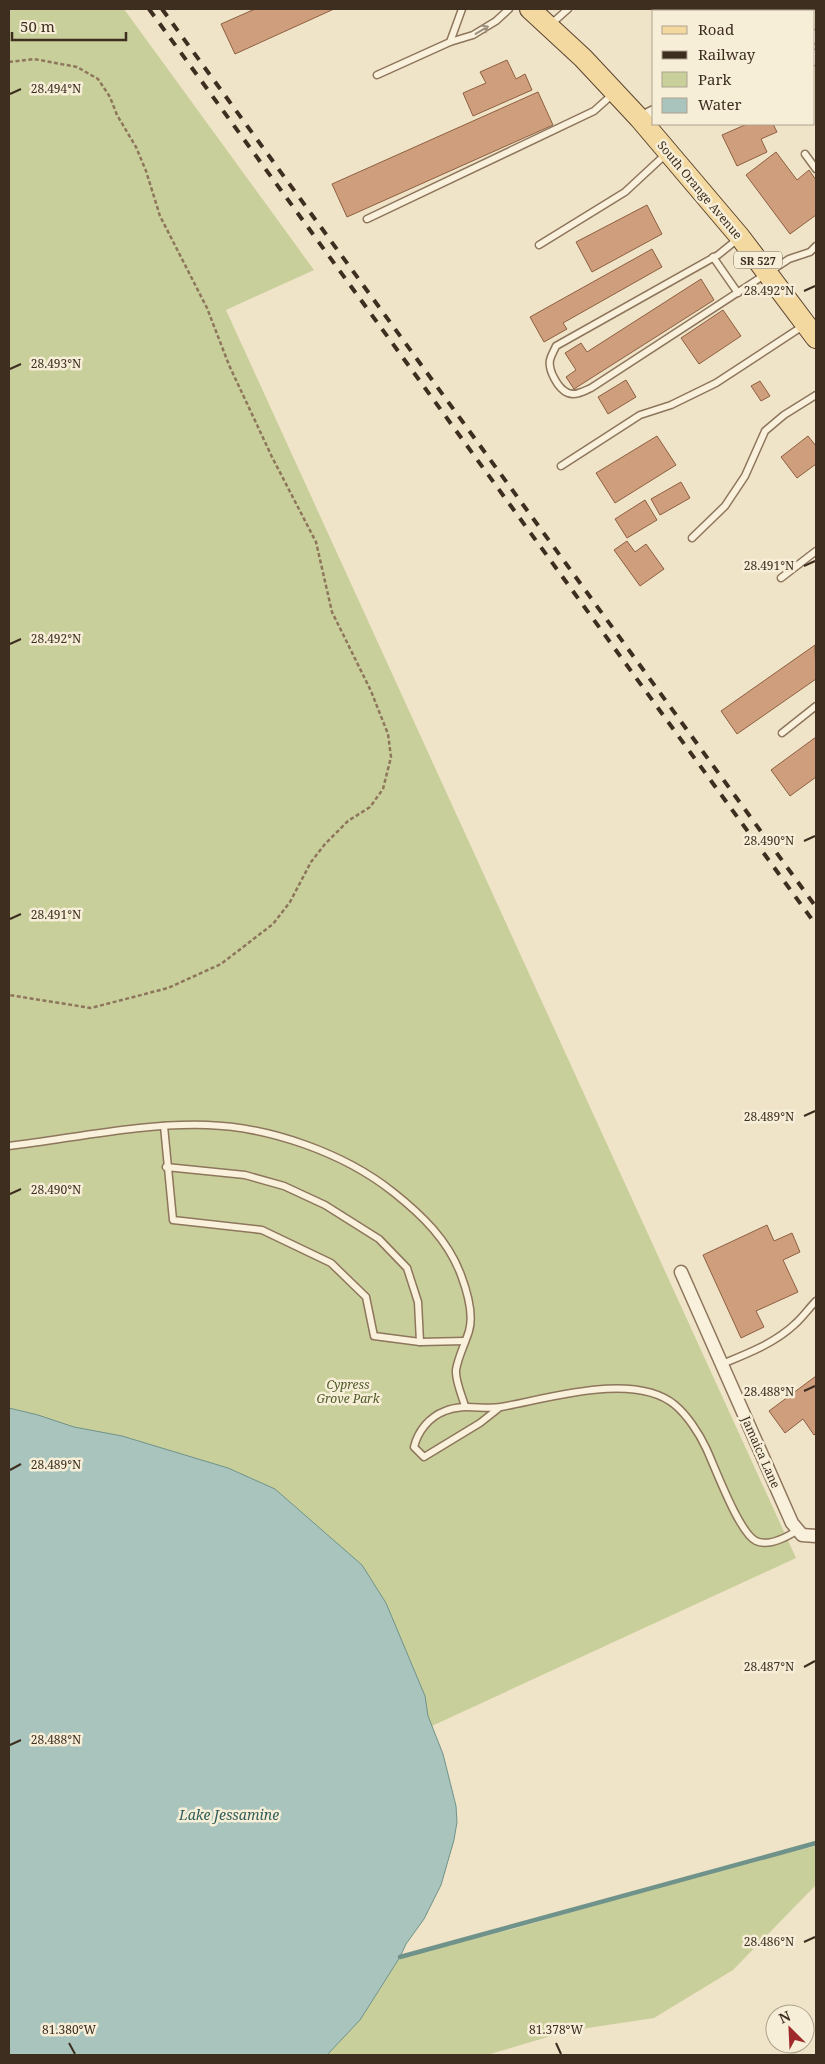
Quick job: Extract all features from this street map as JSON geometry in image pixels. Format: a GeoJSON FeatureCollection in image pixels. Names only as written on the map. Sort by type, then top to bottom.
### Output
{"type":"FeatureCollection","features":[{"type":"Feature","properties":{"kind":"main road","name":"South Orange Avenue"},"geometry":{"type":"LineString","coordinates":[[530,9],[583,58],[616,92],[647,116]]}},
{"type":"Feature","properties":{"kind":"main road","name":"South Orange Avenue"},"geometry":{"type":"LineString","coordinates":[[652,125],[669,152],[740,237],[811,331]]}},
{"type":"Feature","properties":{"kind":"street","name":"Jamaica Lane"},"geometry":{"type":"LineString","coordinates":[[681,1272],[792,1523],[798,1530]]}},
{"type":"Feature","properties":{"kind":"street"},"geometry":{"type":"LineString","coordinates":[[798,1530],[802,1535],[816,1536]]}},
{"type":"Feature","properties":{"kind":"lane"},"geometry":{"type":"LineString","coordinates":[[450,42],[462,9]]}},
{"type":"Feature","properties":{"kind":"lane"},"geometry":{"type":"LineString","coordinates":[[377,75],[450,42],[473,35],[496,21],[509,9]]}},
{"type":"Feature","properties":{"kind":"lane"},"geometry":{"type":"LineString","coordinates":[[549,26],[568,9]]}},
{"type":"Feature","properties":{"kind":"lane"},"geometry":{"type":"LineString","coordinates":[[368,219],[594,111],[616,92]]}},
{"type":"Feature","properties":{"kind":"lane"},"geometry":{"type":"LineString","coordinates":[[539,245],[625,192],[669,152]]}},
{"type":"Feature","properties":{"kind":"lane"},"geometry":{"type":"LineString","coordinates":[[805,154],[816,169]]}},
{"type":"Feature","properties":{"kind":"lane"},"geometry":{"type":"LineString","coordinates":[[740,237],[714,257],[556,346],[550,358],[549,367],[560,386],[568,393],[577,394],[591,388],[738,293],[767,272],[789,259],[810,252],[816,246]]}},
{"type":"Feature","properties":{"kind":"lane"},"geometry":{"type":"LineString","coordinates":[[714,257],[738,293]]}},
{"type":"Feature","properties":{"kind":"lane"},"geometry":{"type":"LineString","coordinates":[[561,466],[640,416],[671,405],[716,383],[811,331]]}},
{"type":"Feature","properties":{"kind":"lane"},"geometry":{"type":"LineString","coordinates":[[692,538],[725,506],[745,476],[765,431],[784,415],[816,395]]}},
{"type":"Feature","properties":{"kind":"lane"},"geometry":{"type":"LineString","coordinates":[[781,578],[816,551]]}},
{"type":"Feature","properties":{"kind":"lane"},"geometry":{"type":"LineString","coordinates":[[782,733],[816,706]]}},
{"type":"Feature","properties":{"kind":"lane"},"geometry":{"type":"LineString","coordinates":[[9,1146],[120,1130],[164,1126],[209,1125],[253,1131],[300,1143],[340,1159],[382,1183],[435,1229],[452,1255],[462,1276],[469,1303],[470,1329],[456,1371],[465,1406]]}},
{"type":"Feature","properties":{"kind":"lane"},"geometry":{"type":"LineString","coordinates":[[164,1126],[166,1167],[173,1220],[262,1230],[331,1263],[366,1297],[374,1336],[420,1342],[465,1341]]}},
{"type":"Feature","properties":{"kind":"lane"},"geometry":{"type":"LineString","coordinates":[[166,1167],[245,1175],[284,1186],[325,1205],[379,1239],[407,1268],[418,1302],[420,1342]]}},
{"type":"Feature","properties":{"kind":"lane"},"geometry":{"type":"LineString","coordinates":[[722,1364],[772,1341],[794,1325],[816,1301]]}},
{"type":"Feature","properties":{"kind":"lane"},"geometry":{"type":"LineString","coordinates":[[499,1408],[480,1423],[424,1457],[414,1447],[417,1434],[429,1422],[445,1411],[465,1406],[499,1408],[558,1394],[591,1389],[625,1389],[648,1392],[672,1403],[686,1417],[704,1445],[733,1508],[749,1536],[757,1542],[770,1542],[784,1538],[798,1530]]}},
{"type":"Feature","properties":{"kind":"path"},"geometry":{"type":"LineString","coordinates":[[9,62],[34,59],[77,67],[98,79],[110,96],[117,115],[136,147],[146,171],[154,202],[207,308],[240,390],[316,542],[332,612],[371,691],[388,734],[391,757],[383,789],[370,807],[348,821],[325,844],[311,862],[290,902],[273,924],[221,964],[168,988],[91,1008],[9,995]]}},
{"type":"Feature","properties":{"kind":"green space","name":"Cypress Grove Park"},"geometry":{"type":"Polygon","coordinates":[[[9,9],[124,9],[314,270],[226,310],[796,1558],[9,1921],[9,9]]]}},
{"type":"Feature","properties":{"kind":"green space"},"geometry":{"type":"Polygon","coordinates":[[[816,1846],[816,1885],[733,1970],[654,2018],[568,2031],[487,2055],[327,2055],[360,2020],[400,1957],[509,1930],[755,1860],[816,1846]]]}},
{"type":"Feature","properties":{"kind":"water","name":"Lake Jessamine"},"geometry":{"type":"Polygon","coordinates":[[[9,1408],[74,1427],[122,1436],[228,1468],[275,1489],[362,1565],[386,1603],[425,1696],[428,1716],[443,1754],[456,1806],[457,1822],[454,1840],[441,1885],[424,1919],[406,1944],[400,1957],[360,2020],[327,2055],[9,2055],[9,1408]]]}},
{"type":"Feature","properties":{"kind":"building"},"geometry":{"type":"Polygon","coordinates":[[[255,9],[334,9],[235,54],[221,24],[255,9]]]}},
{"type":"Feature","properties":{"kind":"building"},"geometry":{"type":"Polygon","coordinates":[[[507,60],[516,79],[525,74],[532,90],[473,116],[463,93],[486,83],[480,72],[507,60]]]}},
{"type":"Feature","properties":{"kind":"building"},"geometry":{"type":"Polygon","coordinates":[[[538,92],[553,125],[347,217],[332,184],[538,92]]]}},
{"type":"Feature","properties":{"kind":"building"},"geometry":{"type":"Polygon","coordinates":[[[745,125],[774,125],[777,132],[761,139],[767,152],[737,166],[722,135],[745,125]]]}},
{"type":"Feature","properties":{"kind":"building"},"geometry":{"type":"Polygon","coordinates":[[[776,152],[797,180],[809,170],[816,180],[816,215],[790,234],[746,175],[776,152]]]}},
{"type":"Feature","properties":{"kind":"building"},"geometry":{"type":"Polygon","coordinates":[[[647,205],[662,234],[592,272],[576,242],[647,205]]]}},
{"type":"Feature","properties":{"kind":"building"},"geometry":{"type":"Polygon","coordinates":[[[652,249],[662,267],[563,323],[567,329],[544,342],[530,317],[652,249]]]}},
{"type":"Feature","properties":{"kind":"building"},"geometry":{"type":"Polygon","coordinates":[[[701,279],[714,300],[574,389],[566,377],[576,370],[565,353],[581,343],[587,352],[701,279]]]}},
{"type":"Feature","properties":{"kind":"building"},"geometry":{"type":"Polygon","coordinates":[[[723,310],[741,336],[699,364],[681,338],[723,310]]]}},
{"type":"Feature","properties":{"kind":"building"},"geometry":{"type":"Polygon","coordinates":[[[626,380],[636,397],[608,414],[598,397],[626,380]]]}},
{"type":"Feature","properties":{"kind":"building"},"geometry":{"type":"Polygon","coordinates":[[[760,381],[770,396],[761,401],[751,386],[760,381]]]}},
{"type":"Feature","properties":{"kind":"building"},"geometry":{"type":"Polygon","coordinates":[[[657,436],[676,465],[615,503],[596,473],[657,436]]]}},
{"type":"Feature","properties":{"kind":"building"},"geometry":{"type":"Polygon","coordinates":[[[808,436],[816,446],[816,464],[797,478],[781,457],[808,436]]]}},
{"type":"Feature","properties":{"kind":"building"},"geometry":{"type":"Polygon","coordinates":[[[681,482],[690,498],[660,515],[651,499],[681,482]]]}},
{"type":"Feature","properties":{"kind":"building"},"geometry":{"type":"Polygon","coordinates":[[[645,500],[657,520],[627,538],[615,519],[645,500]]]}},
{"type":"Feature","properties":{"kind":"building"},"geometry":{"type":"Polygon","coordinates":[[[627,541],[635,552],[646,544],[664,569],[640,586],[614,550],[627,541]]]}},
{"type":"Feature","properties":{"kind":"building"},"geometry":{"type":"Polygon","coordinates":[[[815,645],[816,679],[737,734],[721,711],[815,645]]]}},
{"type":"Feature","properties":{"kind":"building"},"geometry":{"type":"Polygon","coordinates":[[[816,737],[816,777],[790,796],[771,770],[816,737]]]}},
{"type":"Feature","properties":{"kind":"building"},"geometry":{"type":"Polygon","coordinates":[[[767,1225],[774,1241],[792,1233],[800,1252],[783,1260],[798,1292],[756,1311],[764,1327],[741,1338],[703,1255],[767,1225]]]}},
{"type":"Feature","properties":{"kind":"building"},"geometry":{"type":"Polygon","coordinates":[[[816,1376],[816,1433],[814,1435],[803,1419],[785,1433],[769,1411],[816,1376]]]}},
{"type":"Feature","properties":{"kind":"waterway"},"geometry":{"type":"LineString","coordinates":[[400,1957],[816,1843]]}},
{"type":"Feature","properties":{"kind":"railway"},"geometry":{"type":"LineString","coordinates":[[149,9],[816,925]]}},
{"type":"Feature","properties":{"kind":"railway"},"geometry":{"type":"LineString","coordinates":[[162,9],[816,907]]}}]}
